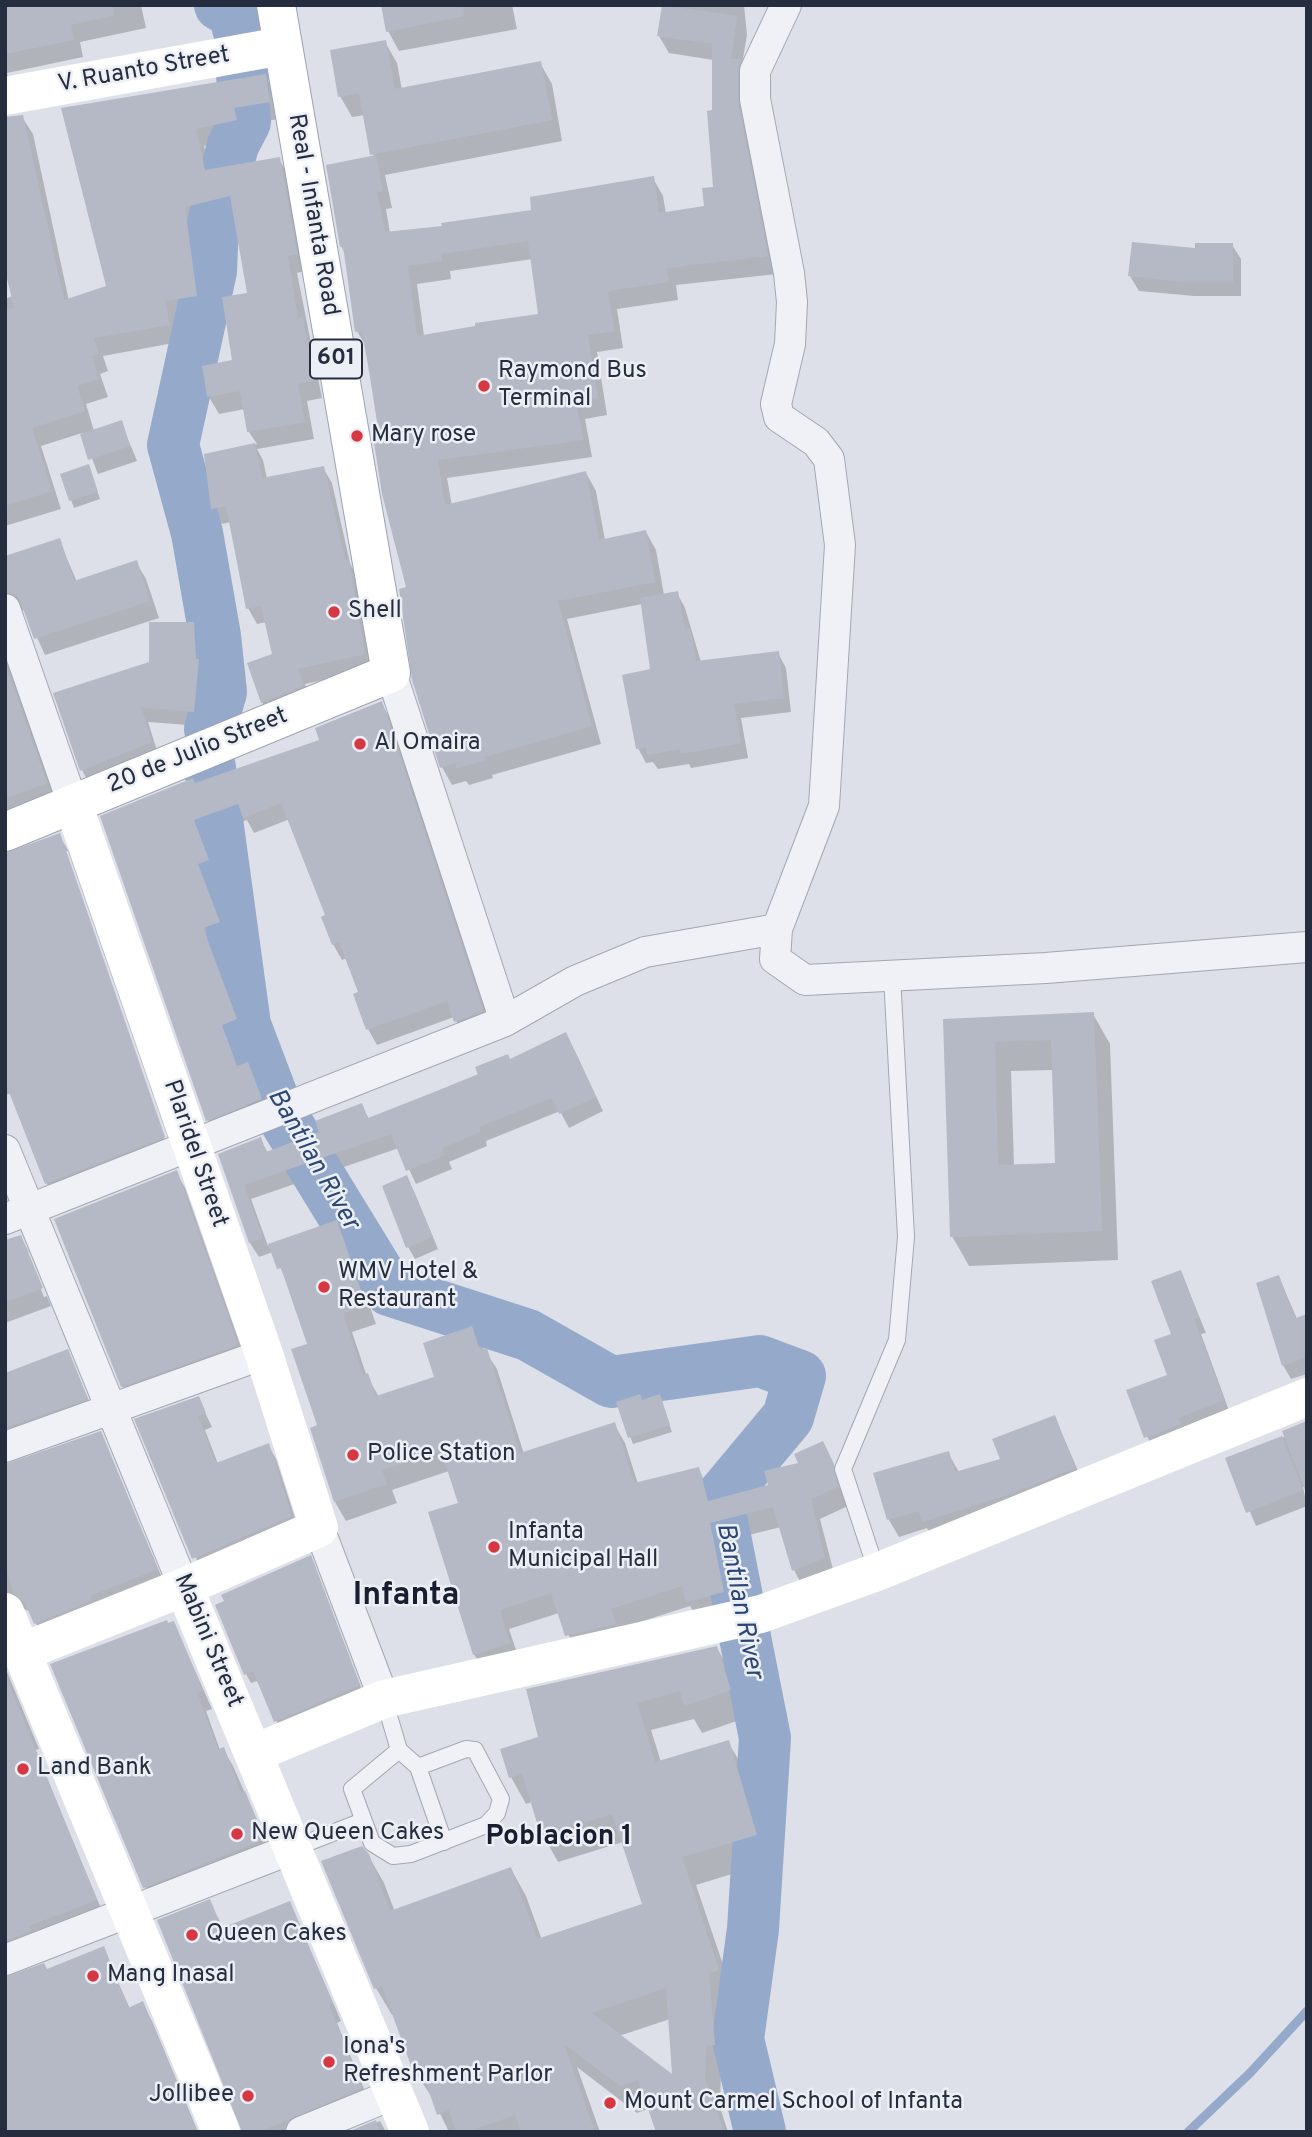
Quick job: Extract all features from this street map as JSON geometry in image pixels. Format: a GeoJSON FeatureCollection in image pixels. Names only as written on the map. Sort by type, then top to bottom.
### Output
{"type":"FeatureCollection","features":[{"type":"Feature","properties":{"kind":"street","name":"Real - Infanta Road"},"geometry":{"type":"LineString","coordinates":[[276,5],[391,673]]}},
{"type":"Feature","properties":{"kind":"street"},"geometry":{"type":"LineString","coordinates":[[786,5],[755,71],[755,99],[789,273],[792,302],[790,344],[776,404],[779,417],[816,442],[829,459],[840,545],[824,806],[777,929],[775,959],[806,980],[1046,968],[1307,947]]}},
{"type":"Feature","properties":{"kind":"street","name":"V. Ruanto Street"},"geometry":{"type":"LineString","coordinates":[[5,96],[282,46]]}},
{"type":"Feature","properties":{"kind":"street","name":"Plaridel Street"},"geometry":{"type":"LineString","coordinates":[[5,609],[264,1354],[319,1528],[384,1699]]}},
{"type":"Feature","properties":{"kind":"street"},"geometry":{"type":"LineString","coordinates":[[391,673],[505,1021]]}},
{"type":"Feature","properties":{"kind":"street","name":"20 de Julio Street"},"geometry":{"type":"LineString","coordinates":[[5,832],[391,673]]}},
{"type":"Feature","properties":{"kind":"street"},"geometry":{"type":"LineString","coordinates":[[18,1215],[505,1021],[575,981],[645,952],[777,929]]}},
{"type":"Feature","properties":{"kind":"street","name":"Mabini Street"},"geometry":{"type":"LineString","coordinates":[[5,1150],[18,1215],[112,1408],[410,2132]]}},
{"type":"Feature","properties":{"kind":"street"},"geometry":{"type":"LineString","coordinates":[[5,1447],[264,1354]]}},
{"type":"Feature","properties":{"kind":"street"},"geometry":{"type":"LineString","coordinates":[[255,1753],[384,1699],[745,1618],[877,1572],[1307,1397]]}},
{"type":"Feature","properties":{"kind":"street"},"geometry":{"type":"LineString","coordinates":[[14,1655],[184,1587],[319,1528]]}},
{"type":"Feature","properties":{"kind":"street"},"geometry":{"type":"LineString","coordinates":[[5,1612],[14,1655],[130,1912],[221,2132]]}},
{"type":"Feature","properties":{"kind":"street"},"geometry":{"type":"LineString","coordinates":[[5,1960],[294,1848]]}},
{"type":"Feature","properties":{"kind":"street"},"geometry":{"type":"LineString","coordinates":[[301,2132],[394,2094]]}},
{"type":"Feature","properties":{"kind":"lane"},"geometry":{"type":"LineString","coordinates":[[877,1572],[843,1469],[897,1340],[906,1237],[892,976]]}},
{"type":"Feature","properties":{"kind":"lane"},"geometry":{"type":"LineString","coordinates":[[384,1699],[399,1750],[418,1767],[444,1842]]}},
{"type":"Feature","properties":{"kind":"lane"},"geometry":{"type":"LineString","coordinates":[[399,1750],[352,1789],[372,1843],[393,1856],[411,1854],[486,1825],[497,1813],[501,1799],[475,1750],[466,1749],[418,1767]]}},
{"type":"Feature","properties":{"kind":"lane"},"geometry":{"type":"LineString","coordinates":[[294,1848],[363,1821]]}},
{"type":"Feature","properties":{"kind":"building"},"geometry":{"type":"Polygon","coordinates":[[[5,5],[113,5],[114,15],[71,25],[74,40],[5,54],[5,5]]]}},
{"type":"Feature","properties":{"kind":"building"},"geometry":{"type":"Polygon","coordinates":[[[381,5],[463,5],[464,16],[386,32],[381,5]]]}},
{"type":"Feature","properties":{"kind":"building"},"geometry":{"type":"Polygon","coordinates":[[[662,5],[737,16],[731,59],[741,59],[738,71],[738,102],[768,256],[667,268],[669,282],[608,291],[614,331],[588,335],[598,398],[576,401],[583,440],[438,460],[445,505],[586,471],[599,540],[646,530],[655,582],[558,601],[592,726],[484,757],[485,760],[457,768],[455,763],[440,768],[412,680],[399,589],[406,587],[382,494],[373,436],[379,435],[370,377],[362,331],[355,332],[343,246],[340,247],[326,165],[376,155],[383,191],[377,192],[385,232],[442,226],[441,223],[531,210],[530,197],[654,176],[659,213],[704,206],[702,188],[713,187],[707,111],[712,110],[712,44],[657,36],[662,5]],[[528,241],[441,254],[442,261],[408,266],[417,336],[475,326],[475,323],[538,314],[528,241]]]}},
{"type":"Feature","properties":{"kind":"building"},"geometry":{"type":"Polygon","coordinates":[[[386,40],[395,89],[541,61],[552,120],[370,155],[359,93],[338,97],[330,50],[386,40]]]}},
{"type":"Feature","properties":{"kind":"building"},"geometry":{"type":"Polygon","coordinates":[[[266,74],[270,102],[234,108],[237,120],[196,129],[205,170],[280,157],[297,254],[288,256],[298,318],[303,317],[314,381],[298,384],[305,422],[247,432],[240,391],[207,397],[202,366],[232,360],[222,297],[247,293],[230,196],[185,207],[197,296],[165,301],[170,325],[94,338],[99,354],[92,356],[99,379],[77,386],[85,411],[32,428],[52,491],[5,506],[5,310],[14,308],[5,270],[5,117],[23,115],[64,300],[106,286],[61,108],[266,74]]]}},
{"type":"Feature","properties":{"kind":"building"},"geometry":{"type":"Polygon","coordinates":[[[1132,242],[1195,248],[1195,243],[1233,243],[1233,282],[1185,282],[1128,276],[1132,242]]]}},
{"type":"Feature","properties":{"kind":"building"},"geometry":{"type":"Polygon","coordinates":[[[122,420],[130,446],[88,460],[80,434],[122,420]]]}},
{"type":"Feature","properties":{"kind":"building"},"geometry":{"type":"Polygon","coordinates":[[[255,443],[262,478],[324,466],[345,560],[349,559],[365,654],[298,669],[304,685],[261,703],[247,663],[272,654],[261,606],[246,609],[226,506],[211,509],[204,454],[255,443]]]}},
{"type":"Feature","properties":{"kind":"building"},"geometry":{"type":"Polygon","coordinates":[[[89,464],[98,492],[69,501],[60,474],[89,464]]]}},
{"type":"Feature","properties":{"kind":"building"},"geometry":{"type":"Polygon","coordinates":[[[60,538],[74,581],[137,560],[150,601],[34,639],[21,603],[16,595],[5,592],[5,556],[60,538]]]}},
{"type":"Feature","properties":{"kind":"building"},"geometry":{"type":"Polygon","coordinates":[[[678,591],[685,629],[690,628],[696,661],[779,651],[784,698],[734,704],[741,743],[681,754],[680,749],[647,755],[646,747],[636,749],[622,675],[650,669],[640,598],[678,591]]]}},
{"type":"Feature","properties":{"kind":"building"},"geometry":{"type":"Polygon","coordinates":[[[149,622],[194,622],[196,659],[199,659],[194,712],[141,707],[152,742],[80,771],[53,693],[149,662],[149,622]]]}},
{"type":"Feature","properties":{"kind":"building"},"geometry":{"type":"Polygon","coordinates":[[[5,663],[47,783],[5,799],[5,663]]]}},
{"type":"Feature","properties":{"kind":"building"},"geometry":{"type":"Polygon","coordinates":[[[382,701],[483,1011],[454,1022],[447,1001],[366,1030],[353,994],[358,992],[339,942],[332,945],[321,917],[325,915],[281,803],[243,818],[238,804],[194,820],[209,860],[198,864],[220,922],[203,928],[237,1019],[222,1025],[237,1066],[248,1062],[262,1099],[206,1121],[100,816],[193,778],[195,783],[319,740],[315,728],[382,701]]]}},
{"type":"Feature","properties":{"kind":"building"},"geometry":{"type":"Polygon","coordinates":[[[60,833],[165,1137],[45,1184],[5,1082],[5,853],[60,833]]]}},
{"type":"Feature","properties":{"kind":"building"},"geometry":{"type":"Polygon","coordinates":[[[1094,1012],[1102,1231],[950,1237],[943,1019],[1094,1012]],[[1051,1040],[995,1042],[998,1165],[1055,1163],[1051,1040]]]}},
{"type":"Feature","properties":{"kind":"building"},"geometry":{"type":"Polygon","coordinates":[[[566,1032],[596,1097],[559,1114],[551,1098],[479,1127],[481,1132],[442,1148],[445,1155],[406,1171],[391,1134],[244,1185],[263,1238],[249,1243],[218,1154],[261,1137],[266,1152],[319,1132],[315,1121],[362,1103],[368,1118],[478,1075],[475,1067],[508,1054],[510,1059],[566,1032]]]}},
{"type":"Feature","properties":{"kind":"building"},"geometry":{"type":"Polygon","coordinates":[[[177,1170],[238,1345],[121,1387],[54,1219],[177,1170]]]}},
{"type":"Feature","properties":{"kind":"building"},"geometry":{"type":"Polygon","coordinates":[[[407,1175],[433,1237],[406,1248],[382,1186],[407,1175]]]}},
{"type":"Feature","properties":{"kind":"building"},"geometry":{"type":"Polygon","coordinates":[[[337,1220],[366,1305],[343,1313],[363,1375],[368,1373],[376,1396],[434,1377],[423,1343],[472,1326],[480,1350],[487,1348],[520,1453],[615,1422],[634,1483],[699,1467],[708,1501],[768,1485],[764,1471],[798,1463],[794,1454],[823,1441],[834,1464],[838,1487],[811,1499],[825,1558],[792,1571],[773,1507],[710,1523],[724,1592],[686,1602],[682,1586],[611,1609],[616,1624],[565,1636],[551,1593],[500,1610],[510,1643],[473,1655],[428,1512],[458,1503],[441,1451],[382,1470],[387,1484],[334,1502],[310,1428],[317,1425],[291,1349],[307,1344],[281,1268],[277,1269],[268,1244],[337,1220]]]}},
{"type":"Feature","properties":{"kind":"building"},"geometry":{"type":"Polygon","coordinates":[[[21,1235],[43,1288],[5,1302],[5,1240],[21,1235]]]}},
{"type":"Feature","properties":{"kind":"building"},"geometry":{"type":"Polygon","coordinates":[[[1181,1270],[1199,1317],[1194,1319],[1224,1400],[1178,1418],[1181,1424],[1144,1438],[1126,1390],[1167,1375],[1154,1340],[1171,1334],[1151,1281],[1181,1270]]]}},
{"type":"Feature","properties":{"kind":"building"},"geometry":{"type":"Polygon","coordinates":[[[1279,1275],[1293,1314],[1296,1318],[1307,1314],[1307,1357],[1282,1366],[1256,1283],[1279,1275]]]}},
{"type":"Feature","properties":{"kind":"building"},"geometry":{"type":"Polygon","coordinates":[[[68,1349],[88,1399],[5,1428],[5,1373],[68,1349]]]}},
{"type":"Feature","properties":{"kind":"building"},"geometry":{"type":"Polygon","coordinates":[[[640,1394],[642,1400],[660,1394],[670,1425],[628,1438],[616,1402],[640,1394]]]}},
{"type":"Feature","properties":{"kind":"building"},"geometry":{"type":"Polygon","coordinates":[[[199,1396],[206,1413],[198,1416],[216,1463],[269,1443],[292,1516],[192,1559],[134,1419],[199,1396]]]}},
{"type":"Feature","properties":{"kind":"building"},"geometry":{"type":"Polygon","coordinates":[[[1055,1415],[1075,1468],[1008,1495],[922,1522],[919,1511],[887,1520],[873,1473],[949,1451],[955,1472],[1000,1459],[992,1439],[1055,1415]]]}},
{"type":"Feature","properties":{"kind":"building"},"geometry":{"type":"Polygon","coordinates":[[[1307,1421],[1307,1490],[1305,1490],[1282,1431],[1307,1421]]]}},
{"type":"Feature","properties":{"kind":"building"},"geometry":{"type":"Polygon","coordinates":[[[101,1431],[158,1569],[90,1596],[92,1600],[34,1624],[25,1603],[14,1593],[5,1567],[5,1464],[101,1431]]]}},
{"type":"Feature","properties":{"kind":"building"},"geometry":{"type":"Polygon","coordinates":[[[1282,1436],[1303,1490],[1246,1513],[1225,1458],[1282,1436]]]}},
{"type":"Feature","properties":{"kind":"building"},"geometry":{"type":"Polygon","coordinates":[[[311,1555],[360,1685],[274,1722],[253,1671],[244,1675],[215,1605],[224,1601],[221,1595],[311,1555]]]}},
{"type":"Feature","properties":{"kind":"building"},"geometry":{"type":"Polygon","coordinates":[[[167,1620],[168,1623],[174,1621],[203,1691],[197,1693],[218,1749],[224,1747],[241,1793],[245,1791],[265,1839],[143,1888],[50,1664],[167,1620]]]}},
{"type":"Feature","properties":{"kind":"building"},"geometry":{"type":"Polygon","coordinates":[[[717,1646],[731,1690],[684,1706],[680,1691],[637,1703],[655,1762],[729,1740],[757,1835],[682,1857],[719,1970],[709,1973],[715,2045],[706,2046],[705,2078],[724,2132],[656,2132],[638,2080],[620,2086],[564,2044],[595,2132],[521,2132],[515,2115],[467,2132],[456,2132],[449,2110],[437,2115],[422,2071],[414,2074],[382,1986],[374,1989],[321,1861],[362,1846],[369,1854],[390,1911],[511,1867],[537,1939],[642,1904],[612,1814],[541,1836],[522,1774],[509,1778],[500,1749],[538,1737],[526,1689],[717,1646]],[[666,1988],[592,2013],[672,2074],[666,1988]]]}},
{"type":"Feature","properties":{"kind":"building"},"geometry":{"type":"Polygon","coordinates":[[[5,1674],[97,1900],[29,1926],[31,1931],[5,1941],[5,1674]]]}},
{"type":"Feature","properties":{"kind":"building"},"geometry":{"type":"Polygon","coordinates":[[[210,1899],[222,1928],[290,1901],[333,2004],[329,2005],[362,2088],[259,2132],[242,2132],[157,1920],[210,1899]]]}},
{"type":"Feature","properties":{"kind":"building"},"geometry":{"type":"Polygon","coordinates":[[[104,1946],[128,2008],[143,2001],[197,2132],[5,2132],[5,1977],[44,1963],[47,1969],[104,1946]]]}},
{"type":"Feature","properties":{"kind":"building"},"geometry":{"type":"Polygon","coordinates":[[[376,2120],[380,2132],[348,2132],[376,2120]]]}},
{"type":"Feature","properties":{"kind":"waterway"},"geometry":{"type":"LineString","coordinates":[[220,5],[234,13],[241,39]]}},
{"type":"Feature","properties":{"kind":"waterway"},"geometry":{"type":"LineString","coordinates":[[210,729],[221,692],[215,636],[197,533],[173,445],[211,271],[213,223],[233,145],[245,122],[242,73]]}},
{"type":"Feature","properties":{"kind":"waterway","name":"Bantilan River"},"geometry":{"type":"LineString","coordinates":[[210,768],[245,1025],[275,1104],[389,1290],[528,1335],[611,1382],[760,1361],[800,1376],[788,1417],[718,1501],[765,1738],[753,1929],[738,2039],[760,2132]]}},
{"type":"Feature","properties":{"kind":"waterway"},"geometry":{"type":"LineString","coordinates":[[1188,2132],[1250,2073],[1307,2011]]}},
{"type":"Feature","properties":{"kind":"place","name":"Raymond Bus Terminal"},"geometry":{"type":"Point","coordinates":[484,386]}},
{"type":"Feature","properties":{"kind":"place","name":"Mary rose"},"geometry":{"type":"Point","coordinates":[357,436]}},
{"type":"Feature","properties":{"kind":"place","name":"Shell"},"geometry":{"type":"Point","coordinates":[334,612]}},
{"type":"Feature","properties":{"kind":"place","name":"Al Omaira"},"geometry":{"type":"Point","coordinates":[360,744]}},
{"type":"Feature","properties":{"kind":"place","name":"WMV Hotel & Restaurant"},"geometry":{"type":"Point","coordinates":[324,1287]}},
{"type":"Feature","properties":{"kind":"place","name":"Police Station"},"geometry":{"type":"Point","coordinates":[353,1455]}},
{"type":"Feature","properties":{"kind":"place","name":"Infanta Municipal Hall"},"geometry":{"type":"Point","coordinates":[494,1547]}},
{"type":"Feature","properties":{"kind":"place","name":"Land Bank"},"geometry":{"type":"Point","coordinates":[23,1769]}},
{"type":"Feature","properties":{"kind":"place","name":"New Queen Cakes"},"geometry":{"type":"Point","coordinates":[237,1834]}},
{"type":"Feature","properties":{"kind":"place","name":"Queen Cakes"},"geometry":{"type":"Point","coordinates":[192,1935]}},
{"type":"Feature","properties":{"kind":"place","name":"Mang Inasal"},"geometry":{"type":"Point","coordinates":[93,1976]}},
{"type":"Feature","properties":{"kind":"place","name":"Iona's Refreshment Parlor"},"geometry":{"type":"Point","coordinates":[329,2062]}},
{"type":"Feature","properties":{"kind":"place","name":"Jollibee"},"geometry":{"type":"Point","coordinates":[248,2096]}},
{"type":"Feature","properties":{"kind":"place","name":"Mount Carmel School of Infanta"},"geometry":{"type":"Point","coordinates":[610,2103]}},
{"type":"Feature","properties":{"kind":"district","name":"Infanta"},"geometry":{"type":"Point","coordinates":[406,1598]}},
{"type":"Feature","properties":{"kind":"district","name":"Poblacion 1"},"geometry":{"type":"Point","coordinates":[559,1838]}}]}
